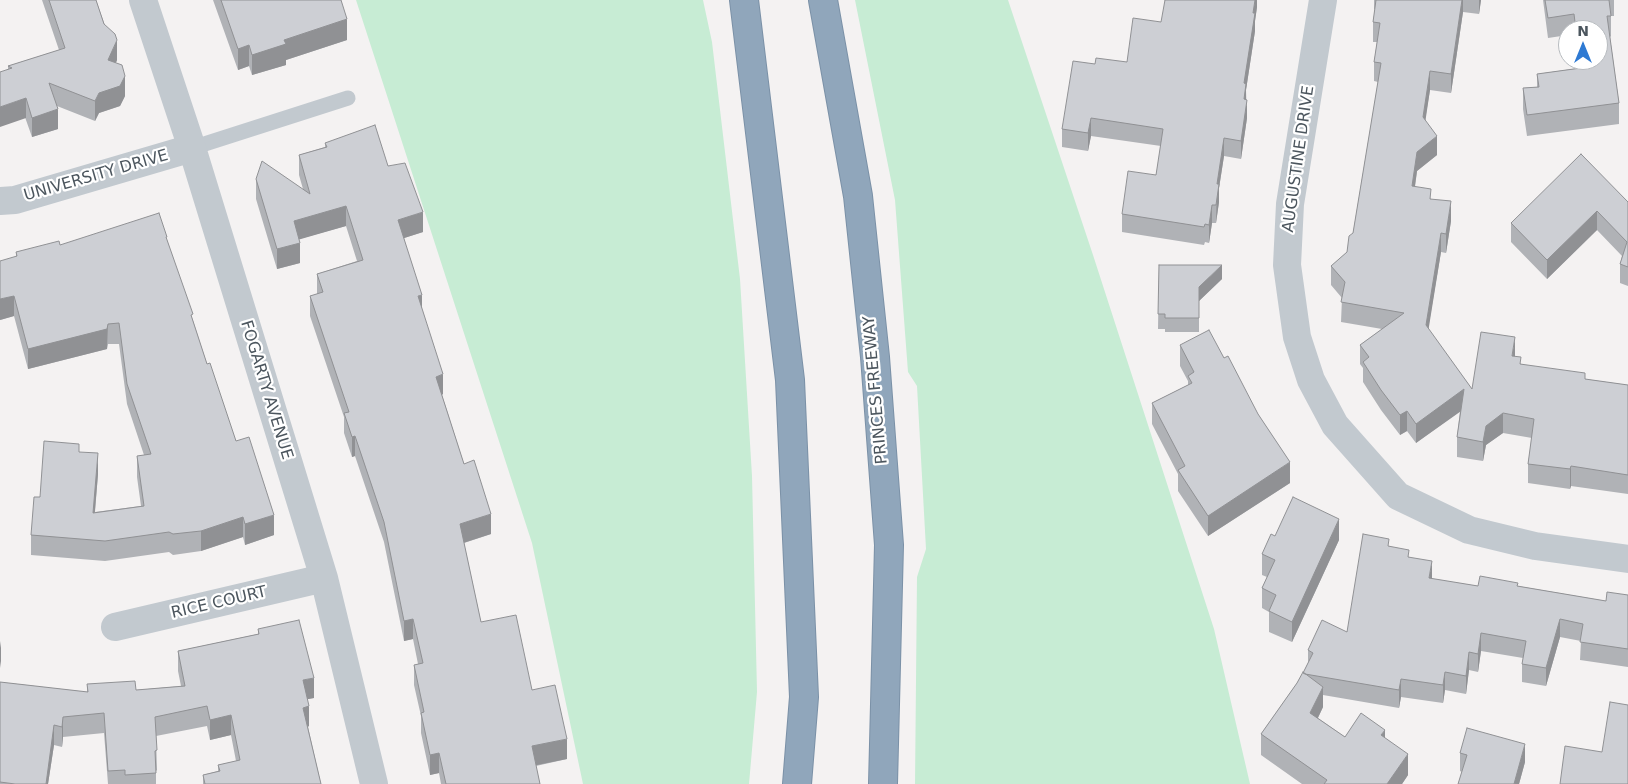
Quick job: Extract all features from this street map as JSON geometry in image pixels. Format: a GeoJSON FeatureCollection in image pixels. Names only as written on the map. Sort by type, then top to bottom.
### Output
{"type":"FeatureCollection","features":[{"type":"Feature","properties":{"kind":"highway"},"geometry":{"type":"LineString","coordinates":[[744,0],[790,380],[804,697],[797,784]]}},
{"type":"Feature","properties":{"kind":"highway","name":"PRINCES FREEWAY"},"geometry":{"type":"LineString","coordinates":[[823,0],[858,196],[875,356],[889,545],[883,784]]}},
{"type":"Feature","properties":{"kind":"street","name":"FOGARTY AVENUE"},"geometry":{"type":"LineString","coordinates":[[143,0],[192,148],[324,578],[374,784]]}},
{"type":"Feature","properties":{"kind":"street","name":"AUGUSTINE DRIVE"},"geometry":{"type":"LineString","coordinates":[[1323,0],[1290,204],[1287,265],[1297,337],[1311,380],[1335,424],[1398,496],[1469,530],[1535,546],[1628,559]]}},
{"type":"Feature","properties":{"kind":"street","name":"UNIVERSITY DRIVE"},"geometry":{"type":"LineString","coordinates":[[0,201],[15,200],[192,148]]}},
{"type":"Feature","properties":{"kind":"street","name":"RICE COURT"},"geometry":{"type":"LineString","coordinates":[[115,627],[324,578]]}},
{"type":"Feature","properties":{"kind":"lane"},"geometry":{"type":"LineString","coordinates":[[192,148],[348,98]]}},
{"type":"Feature","properties":{"kind":"green space"},"geometry":{"type":"Polygon","coordinates":[[[356,0],[703,0],[712,42],[740,279],[752,476],[757,692],[749,784],[583,784],[532,543],[356,0]]]}},
{"type":"Feature","properties":{"kind":"green space"},"geometry":{"type":"Polygon","coordinates":[[[855,0],[1008,0],[1214,629],[1250,784],[915,784],[917,577],[926,549],[917,386],[908,372],[895,200],[855,0]]]}},
{"type":"Feature","properties":{"kind":"building"},"geometry":{"type":"Polygon","coordinates":[[[49,0],[96,0],[104,24],[115,34],[117,40],[108,60],[122,65],[125,76],[120,86],[99,93],[95,101],[49,83],[58,109],[32,118],[26,98],[0,107],[0,72],[12,68],[8,66],[65,48],[49,0]]]}},
{"type":"Feature","properties":{"kind":"building"},"geometry":{"type":"Polygon","coordinates":[[[221,0],[341,0],[347,19],[284,40],[286,44],[252,55],[249,45],[238,49],[221,0]]]}},
{"type":"Feature","properties":{"kind":"building"},"geometry":{"type":"Polygon","coordinates":[[[1165,0],[1255,0],[1253,13],[1255,13],[1244,83],[1246,84],[1244,99],[1247,100],[1241,141],[1224,138],[1216,205],[1212,205],[1209,225],[1205,224],[1204,227],[1122,214],[1128,171],[1156,175],[1163,129],[1091,118],[1088,133],[1062,129],[1073,61],[1095,64],[1096,58],[1127,62],[1133,18],[1161,22],[1165,0]]]}},
{"type":"Feature","properties":{"kind":"building"},"geometry":{"type":"Polygon","coordinates":[[[1376,0],[1462,0],[1451,74],[1430,71],[1423,117],[1437,136],[1417,152],[1412,186],[1431,189],[1430,199],[1451,201],[1446,234],[1441,233],[1426,325],[1472,389],[1481,332],[1515,337],[1512,356],[1521,357],[1520,364],[1585,373],[1585,379],[1628,385],[1628,475],[1571,466],[1570,469],[1528,464],[1534,419],[1503,413],[1486,426],[1483,442],[1457,437],[1464,389],[1416,424],[1407,411],[1400,415],[1363,362],[1369,357],[1360,345],[1404,313],[1341,302],[1345,282],[1331,266],[1347,252],[1349,236],[1353,233],[1381,63],[1374,62],[1380,23],[1373,22],[1376,0]]]}},
{"type":"Feature","properties":{"kind":"building"},"geometry":{"type":"Polygon","coordinates":[[[1545,0],[1609,0],[1611,16],[1607,16],[1608,20],[1575,20],[1574,14],[1548,18],[1545,0]]]}},
{"type":"Feature","properties":{"kind":"building"},"geometry":{"type":"Polygon","coordinates":[[[1608,23],[1619,103],[1527,115],[1523,88],[1539,87],[1537,74],[1566,70],[1608,70],[1608,23]]]}},
{"type":"Feature","properties":{"kind":"building"},"geometry":{"type":"Polygon","coordinates":[[[375,125],[388,166],[405,163],[423,212],[398,220],[422,295],[418,296],[443,374],[436,377],[464,464],[474,460],[491,514],[460,524],[481,622],[516,615],[532,690],[555,685],[567,739],[532,746],[540,784],[446,784],[439,753],[430,755],[421,713],[424,712],[414,665],[423,663],[413,619],[404,621],[384,522],[355,436],[352,437],[344,413],[349,412],[310,296],[323,292],[317,274],[363,260],[346,206],[294,221],[300,243],[277,249],[256,179],[262,161],[310,194],[299,155],[327,147],[325,143],[375,125]]]}},
{"type":"Feature","properties":{"kind":"building"},"geometry":{"type":"Polygon","coordinates":[[[1581,154],[1628,202],[1628,267],[1620,264],[1627,242],[1597,211],[1547,260],[1511,223],[1581,154]]]}},
{"type":"Feature","properties":{"kind":"building"},"geometry":{"type":"Polygon","coordinates":[[[159,213],[193,314],[191,315],[207,364],[210,363],[236,441],[249,437],[274,515],[245,524],[243,517],[201,531],[173,534],[169,532],[105,541],[31,535],[34,497],[40,497],[44,441],[79,444],[79,452],[98,453],[93,513],[144,506],[137,456],[151,454],[127,384],[119,323],[108,324],[107,329],[28,349],[14,296],[0,299],[0,261],[17,256],[16,252],[59,241],[60,245],[159,213]]]}},
{"type":"Feature","properties":{"kind":"building"},"geometry":{"type":"Polygon","coordinates":[[[1159,265],[1222,265],[1199,287],[1199,318],[1165,318],[1165,314],[1158,314],[1159,265]]]}},
{"type":"Feature","properties":{"kind":"building"},"geometry":{"type":"Polygon","coordinates":[[[1209,330],[1224,358],[1228,356],[1258,414],[1290,462],[1208,516],[1178,470],[1185,466],[1152,403],[1192,383],[1188,376],[1194,372],[1180,345],[1209,330]]]}},
{"type":"Feature","properties":{"kind":"building"},"geometry":{"type":"Polygon","coordinates":[[[1293,497],[1339,519],[1292,622],[1269,611],[1276,595],[1262,588],[1275,560],[1262,554],[1271,534],[1275,536],[1293,497]]]}},
{"type":"Feature","properties":{"kind":"building"},"geometry":{"type":"Polygon","coordinates":[[[1363,534],[1389,539],[1388,546],[1409,550],[1408,557],[1432,561],[1429,578],[1478,586],[1480,576],[1518,583],[1517,586],[1606,601],[1607,592],[1628,595],[1628,649],[1580,642],[1583,624],[1560,619],[1546,668],[1522,664],[1526,641],[1481,633],[1478,654],[1469,652],[1466,676],[1445,672],[1443,685],[1401,679],[1399,690],[1305,674],[1303,673],[1313,653],[1308,650],[1322,620],[1347,632],[1363,534]]]}},
{"type":"Feature","properties":{"kind":"building"},"geometry":{"type":"Polygon","coordinates":[[[299,620],[314,678],[303,680],[309,706],[303,708],[321,784],[205,784],[203,775],[220,771],[218,765],[240,760],[231,715],[210,720],[207,706],[155,717],[156,773],[125,775],[125,770],[108,771],[104,713],[63,717],[62,727],[54,725],[46,784],[0,782],[0,682],[88,692],[87,684],[135,681],[136,690],[185,686],[178,651],[259,634],[258,629],[299,620]]]}},
{"type":"Feature","properties":{"kind":"building"},"geometry":{"type":"Polygon","coordinates":[[[1303,672],[1323,687],[1310,713],[1345,737],[1361,713],[1385,730],[1381,735],[1408,754],[1387,784],[1324,784],[1327,780],[1261,734],[1303,672]]]}},
{"type":"Feature","properties":{"kind":"building"},"geometry":{"type":"Polygon","coordinates":[[[1610,702],[1628,705],[1628,784],[1560,784],[1565,746],[1602,752],[1610,702]]]}},
{"type":"Feature","properties":{"kind":"building"},"geometry":{"type":"Polygon","coordinates":[[[1467,728],[1525,744],[1514,784],[1458,784],[1467,755],[1460,753],[1467,728]]]}}]}
